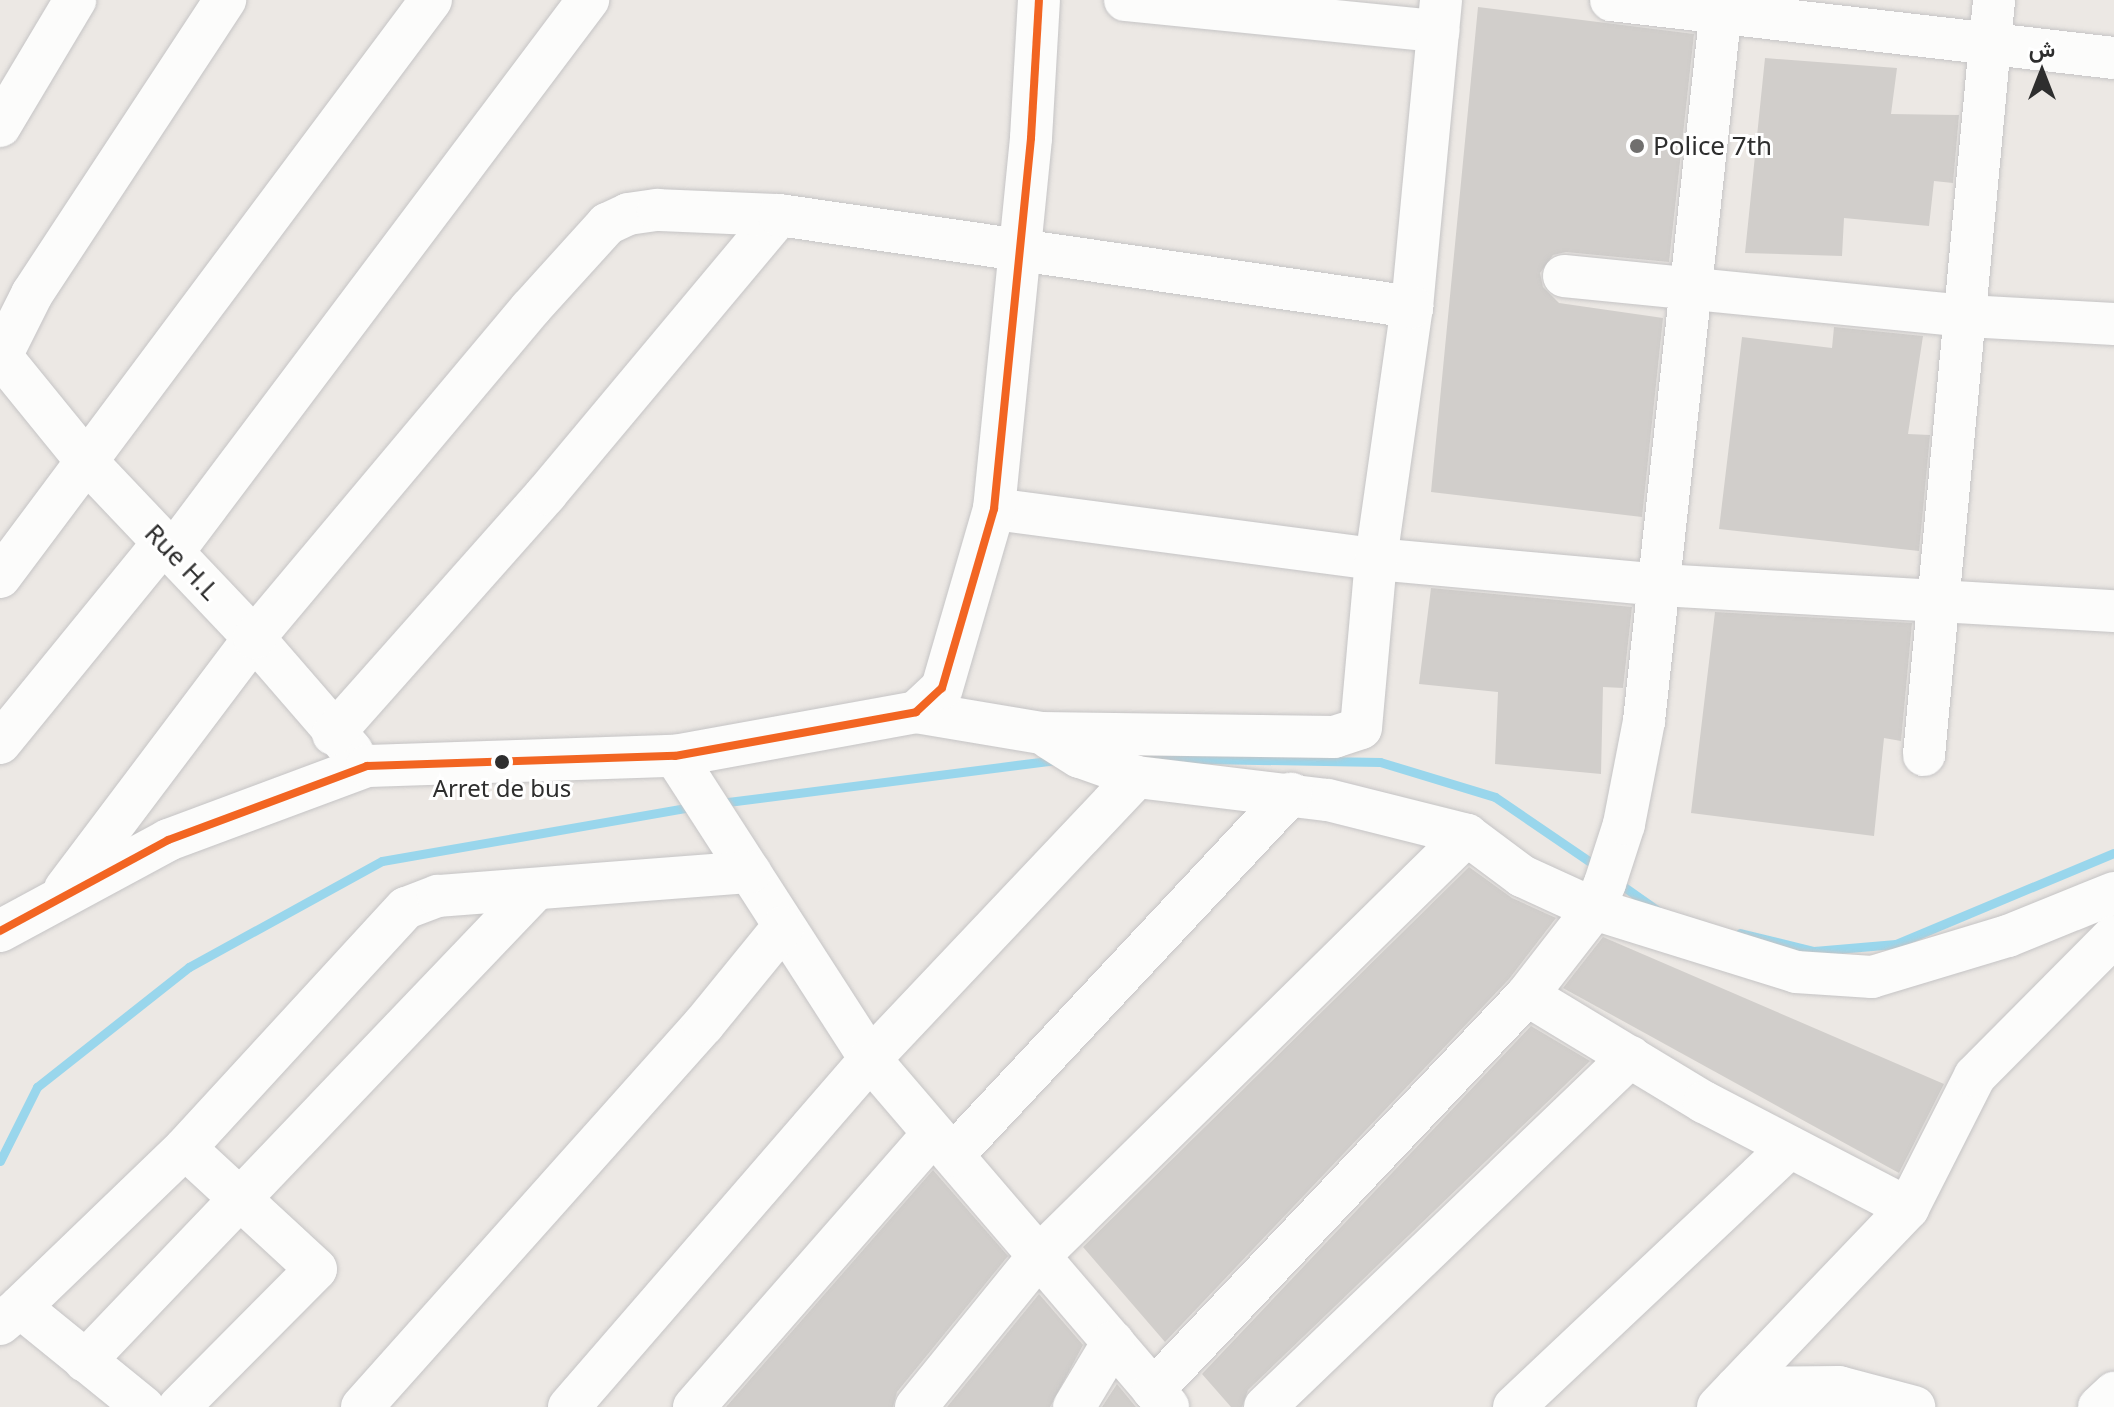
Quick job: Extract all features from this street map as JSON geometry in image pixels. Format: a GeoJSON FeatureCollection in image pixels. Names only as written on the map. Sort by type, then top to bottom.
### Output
{"type":"FeatureCollection","features":[{"type":"Feature","properties":{"kind":"street"},"geometry":{"type":"LineString","coordinates":[[0,126],[75,0]]}},
{"type":"Feature","properties":{"kind":"street"},"geometry":{"type":"LineString","coordinates":[[1,357],[32,294],[225,0]]}},
{"type":"Feature","properties":{"kind":"street"},"geometry":{"type":"LineString","coordinates":[[0,577],[431,0]]}},
{"type":"Feature","properties":{"kind":"street"},"geometry":{"type":"LineString","coordinates":[[0,743],[168,547],[588,0]]}},
{"type":"Feature","properties":{"kind":"street"},"geometry":{"type":"LineString","coordinates":[[916,712],[942,688],[994,509],[1017,250],[1031,138],[1039,0]]}},
{"type":"Feature","properties":{"kind":"street"},"geometry":{"type":"LineString","coordinates":[[0,931],[168,840],[367,766],[675,756],[916,712],[1041,733],[1334,737],[1361,728],[1376,559],[1412,307],[1440,16],[1125,0]]}},
{"type":"Feature","properties":{"kind":"street"},"geometry":{"type":"LineString","coordinates":[[1611,0],[1721,6],[2114,58]]}},
{"type":"Feature","properties":{"kind":"street"},"geometry":{"type":"LineString","coordinates":[[1924,755],[1994,0]]}},
{"type":"Feature","properties":{"kind":"street"},"geometry":{"type":"LineString","coordinates":[[675,756],[870,1059],[1160,1398],[1527,995],[1594,909],[1624,824],[1644,721],[1721,6]]}},
{"type":"Feature","properties":{"kind":"street"},"geometry":{"type":"LineString","coordinates":[[60,896],[254,638],[607,224],[658,210],[779,215],[1412,307]]}},
{"type":"Feature","properties":{"kind":"street"},"geometry":{"type":"LineString","coordinates":[[333,734],[546,494],[779,215]]}},
{"type":"Feature","properties":{"kind":"street"},"geometry":{"type":"LineString","coordinates":[[1564,276],[1967,316],[2114,324]]}},
{"type":"Feature","properties":{"kind":"street","name":"Rue H.L"},"geometry":{"type":"LineString","coordinates":[[1,357],[87,462],[254,638],[333,734],[367,766]]}},
{"type":"Feature","properties":{"kind":"street"},"geometry":{"type":"LineString","coordinates":[[994,509],[1376,559],[1660,585],[1940,598],[2114,611]]}},
{"type":"Feature","properties":{"kind":"street"},"geometry":{"type":"LineString","coordinates":[[1041,733],[1080,757],[1137,777],[1291,794],[1467,835],[1522,876],[1594,909],[1796,972],[1872,977],[2008,936],[2114,893]]}},
{"type":"Feature","properties":{"kind":"street"},"geometry":{"type":"LineString","coordinates":[[569,1407],[870,1059],[1137,777]]}},
{"type":"Feature","properties":{"kind":"street"},"geometry":{"type":"LineString","coordinates":[[694,1407],[943,1145],[1291,794]]}},
{"type":"Feature","properties":{"kind":"street"},"geometry":{"type":"LineString","coordinates":[[916,1407],[1038,1257],[1467,835]]}},
{"type":"Feature","properties":{"kind":"street"},"geometry":{"type":"LineString","coordinates":[[143,1407],[85,1361],[10,1315],[185,1148],[406,908],[438,896],[750,872]]}},
{"type":"Feature","properties":{"kind":"street"},"geometry":{"type":"LineString","coordinates":[[85,1361],[241,1202],[534,891]]}},
{"type":"Feature","properties":{"kind":"street"},"geometry":{"type":"LineString","coordinates":[[362,1407],[704,1024],[783,927]]}},
{"type":"Feature","properties":{"kind":"street"},"geometry":{"type":"LineString","coordinates":[[1727,1398],[1908,1208],[1975,1076],[2114,936]]}},
{"type":"Feature","properties":{"kind":"street"},"geometry":{"type":"LineString","coordinates":[[1527,995],[1790,1147],[1908,1208]]}},
{"type":"Feature","properties":{"kind":"street"},"geometry":{"type":"LineString","coordinates":[[1265,1407],[1630,1057]]}},
{"type":"Feature","properties":{"kind":"street"},"geometry":{"type":"LineString","coordinates":[[1514,1407],[1790,1147]]}},
{"type":"Feature","properties":{"kind":"street"},"geometry":{"type":"LineString","coordinates":[[179,1407],[315,1273],[313,1264],[241,1202],[185,1148]]}},
{"type":"Feature","properties":{"kind":"street"},"geometry":{"type":"LineString","coordinates":[[1074,1407],[1113,1342]]}},
{"type":"Feature","properties":{"kind":"street"},"geometry":{"type":"LineString","coordinates":[[1727,1398],[1839,1387],[1911,1406]]}},
{"type":"Feature","properties":{"kind":"street"},"geometry":{"type":"LineString","coordinates":[[2099,1407],[2114,1393]]}},
{"type":"Feature","properties":{"kind":"building"},"geometry":{"type":"Polygon","coordinates":[[[1478,7],[1694,34],[1669,262],[1566,252],[1553,255],[1540,273],[1543,287],[1559,303],[1663,318],[1642,517],[1431,492],[1478,7]]]}},
{"type":"Feature","properties":{"kind":"building"},"geometry":{"type":"Polygon","coordinates":[[[1765,58],[1897,68],[1891,114],[1959,115],[1953,183],[1934,181],[1929,226],[1844,218],[1842,256],[1745,253],[1765,58]]]}},
{"type":"Feature","properties":{"kind":"building"},"geometry":{"type":"Polygon","coordinates":[[[1834,327],[1923,336],[1908,434],[1930,435],[1919,551],[1719,529],[1742,337],[1832,348],[1834,327]]]}},
{"type":"Feature","properties":{"kind":"building"},"geometry":{"type":"Polygon","coordinates":[[[1431,588],[1632,607],[1623,688],[1603,687],[1601,774],[1495,764],[1498,692],[1419,684],[1431,588]]]}},
{"type":"Feature","properties":{"kind":"building"},"geometry":{"type":"Polygon","coordinates":[[[1715,612],[1912,623],[1901,741],[1884,738],[1874,836],[1691,813],[1715,612]]]}},
{"type":"Feature","properties":{"kind":"building"},"geometry":{"type":"Polygon","coordinates":[[[1469,867],[1512,898],[1556,918],[1509,979],[1165,1342],[1083,1247],[1469,867]]]}},
{"type":"Feature","properties":{"kind":"building"},"geometry":{"type":"Polygon","coordinates":[[[1603,937],[1944,1084],[1899,1173],[1563,988],[1603,937]]]}},
{"type":"Feature","properties":{"kind":"building"},"geometry":{"type":"Polygon","coordinates":[[[1531,1026],[1590,1061],[1248,1390],[1242,1407],[1231,1407],[1202,1374],[1531,1026]]]}},
{"type":"Feature","properties":{"kind":"building"},"geometry":{"type":"Polygon","coordinates":[[[933,1170],[1008,1256],[897,1392],[893,1407],[726,1407],[933,1170]]]}},
{"type":"Feature","properties":{"kind":"building"},"geometry":{"type":"Polygon","coordinates":[[[1039,1294],[1083,1345],[1050,1407],[947,1407],[1039,1294]]]}},
{"type":"Feature","properties":{"kind":"building"},"geometry":{"type":"Polygon","coordinates":[[[1117,1384],[1135,1406],[1136,1407],[1102,1407],[1117,1384]]]}},
{"type":"Feature","properties":{"kind":"waterway"},"geometry":{"type":"LineString","coordinates":[[1149,758],[1380,762],[1495,797],[1599,868]]}},
{"type":"Feature","properties":{"kind":"waterway"},"geometry":{"type":"LineString","coordinates":[[720,803],[1058,760]]}},
{"type":"Feature","properties":{"kind":"waterway"},"geometry":{"type":"LineString","coordinates":[[0,1161],[37,1087],[189,967],[382,861],[693,807]]}},
{"type":"Feature","properties":{"kind":"waterway"},"geometry":{"type":"LineString","coordinates":[[1740,933],[1814,951],[1896,944],[2114,853]]}},
{"type":"Feature","properties":{"kind":"waterway"},"geometry":{"type":"LineString","coordinates":[[1617,882],[1657,910]]}},
{"type":"Feature","properties":{"kind":"transit line"},"geometry":{"type":"LineString","coordinates":[[0,931],[168,840],[367,766],[675,756],[916,712],[942,688],[994,509],[1031,138],[1039,0]]}},
{"type":"Feature","properties":{"kind":"place","name":"Police 7th"},"geometry":{"type":"Point","coordinates":[1637,146]}},
{"type":"Feature","properties":{"kind":"place","name":"Arret de bus"},"geometry":{"type":"Point","coordinates":[502,762]}}]}
